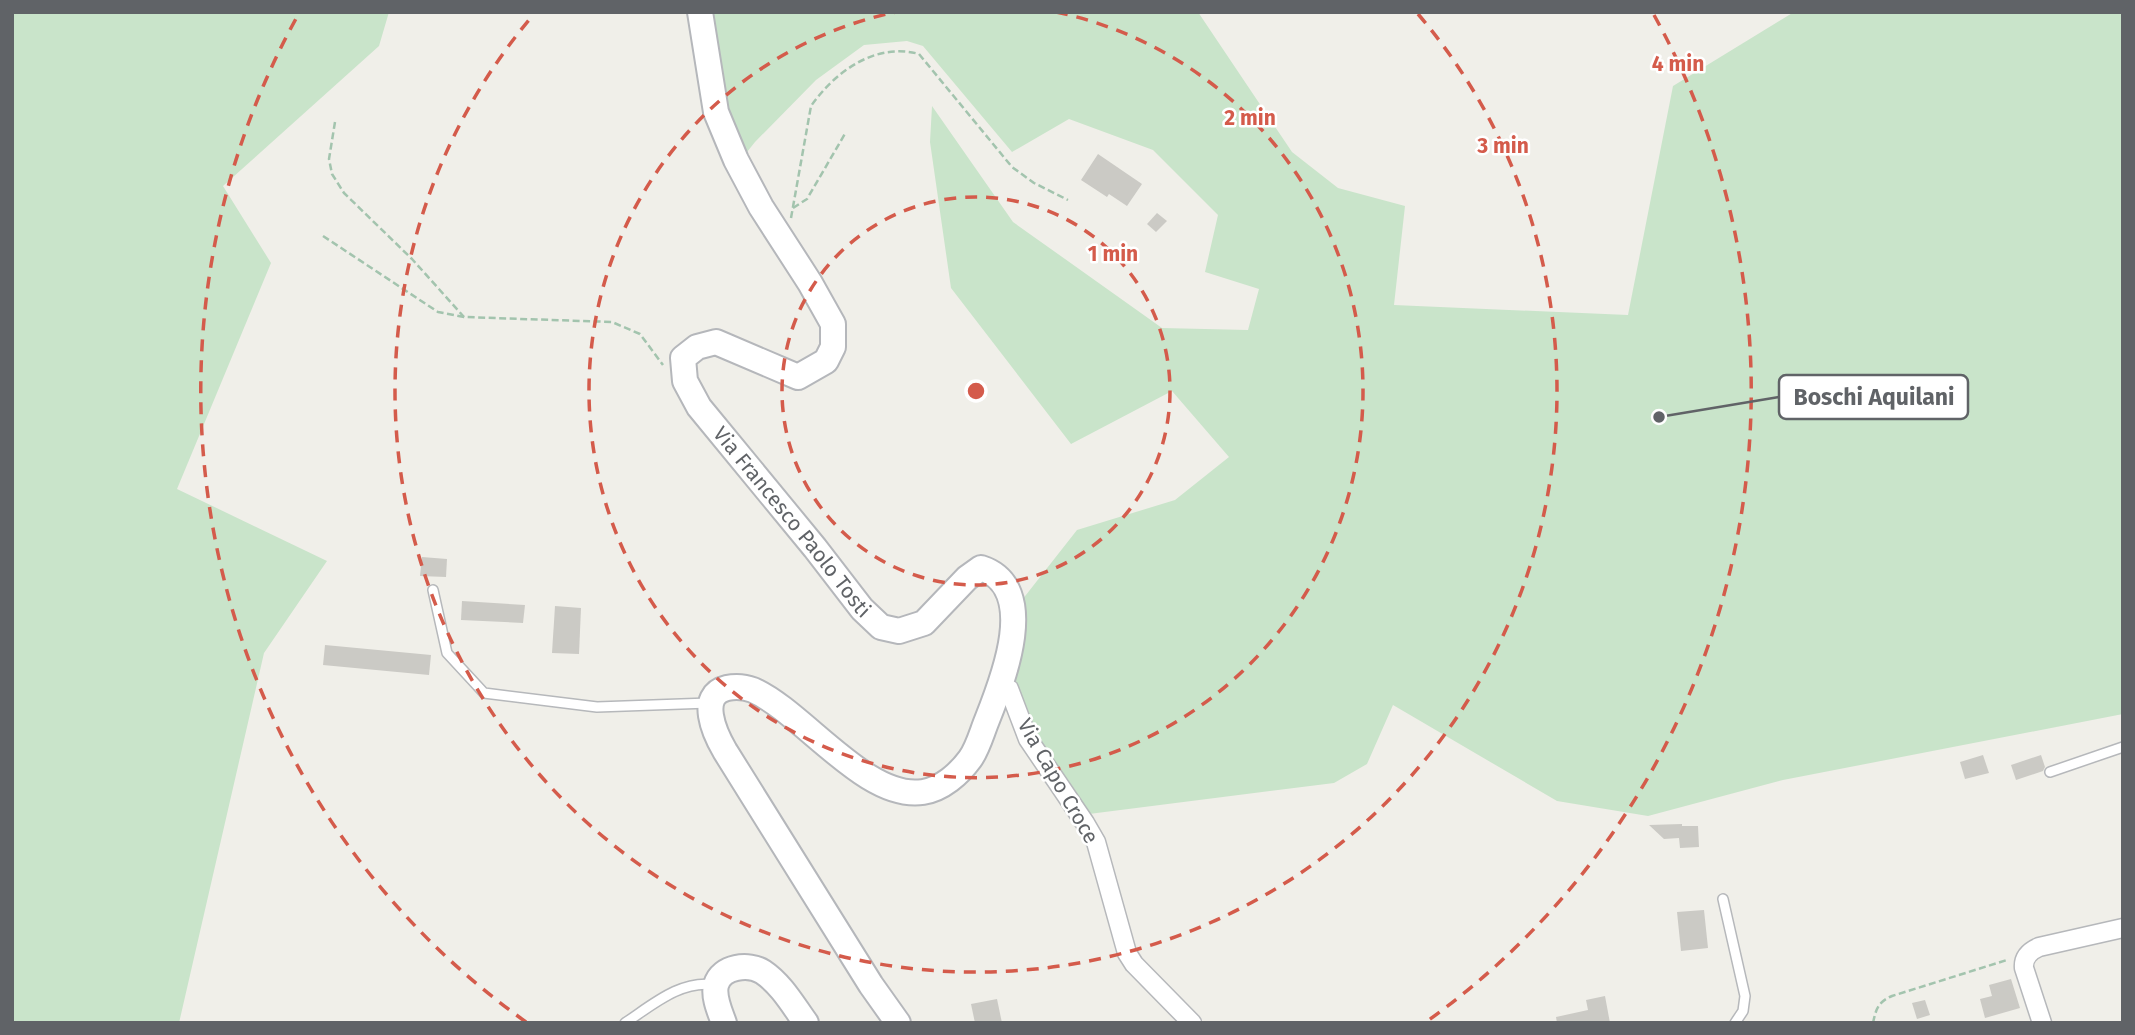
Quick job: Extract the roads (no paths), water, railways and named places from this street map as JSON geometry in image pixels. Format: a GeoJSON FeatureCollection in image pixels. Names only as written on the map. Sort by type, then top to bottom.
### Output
{"type":"FeatureCollection","features":[{"type":"Feature","properties":{"kind":"main road","name":"Via Francesco Paolo Tosti"},"geometry":{"type":"LineString","coordinates":[[700,12],[716,112],[736,160],[761,206],[833,324],[833,346],[826,362],[798,377],[716,342],[697,347],[683,358],[685,381],[699,407],[815,548],[862,610],[881,627],[899,631],[924,623],[967,578],[981,568],[995,572],[1009,592],[1014,629],[1001,686],[972,756],[950,779],[926,792],[907,793],[893,790],[875,780],[754,691],[743,687],[726,688],[716,693],[711,703]]}},
{"type":"Feature","properties":{"kind":"main road"},"geometry":{"type":"LineString","coordinates":[[711,703],[712,723],[724,751],[871,985],[898,1023]]}},
{"type":"Feature","properties":{"kind":"main road"},"geometry":{"type":"LineString","coordinates":[[724,1023],[716,998],[716,985],[729,971],[744,967],[756,968],[776,983],[806,1023]]}},
{"type":"Feature","properties":{"kind":"street","name":"Via Capo Croce"},"geometry":{"type":"LineString","coordinates":[[1001,686],[1009,689],[1028,739],[1096,842],[1128,953],[1134,964],[1192,1023]]}},
{"type":"Feature","properties":{"kind":"street"},"geometry":{"type":"LineString","coordinates":[[2042,1023],[2024,965],[2030,953],[2039,947],[2123,928]]}},
{"type":"Feature","properties":{"kind":"lane"},"geometry":{"type":"LineString","coordinates":[[433,590],[447,653],[484,693],[597,707],[711,703]]}},
{"type":"Feature","properties":{"kind":"lane"},"geometry":{"type":"LineString","coordinates":[[2050,772],[2123,747]]}},
{"type":"Feature","properties":{"kind":"lane"},"geometry":{"type":"LineString","coordinates":[[1723,899],[1745,996],[1743,1011],[1735,1023]]}},
{"type":"Feature","properties":{"kind":"lane"},"geometry":{"type":"LineString","coordinates":[[625,1023],[677,991],[703,984],[716,985]]}},
{"type":"Feature","properties":{"kind":"place","name":"Boschi Aquilani"},"geometry":{"type":"Point","coordinates":[1659,417]}}]}
